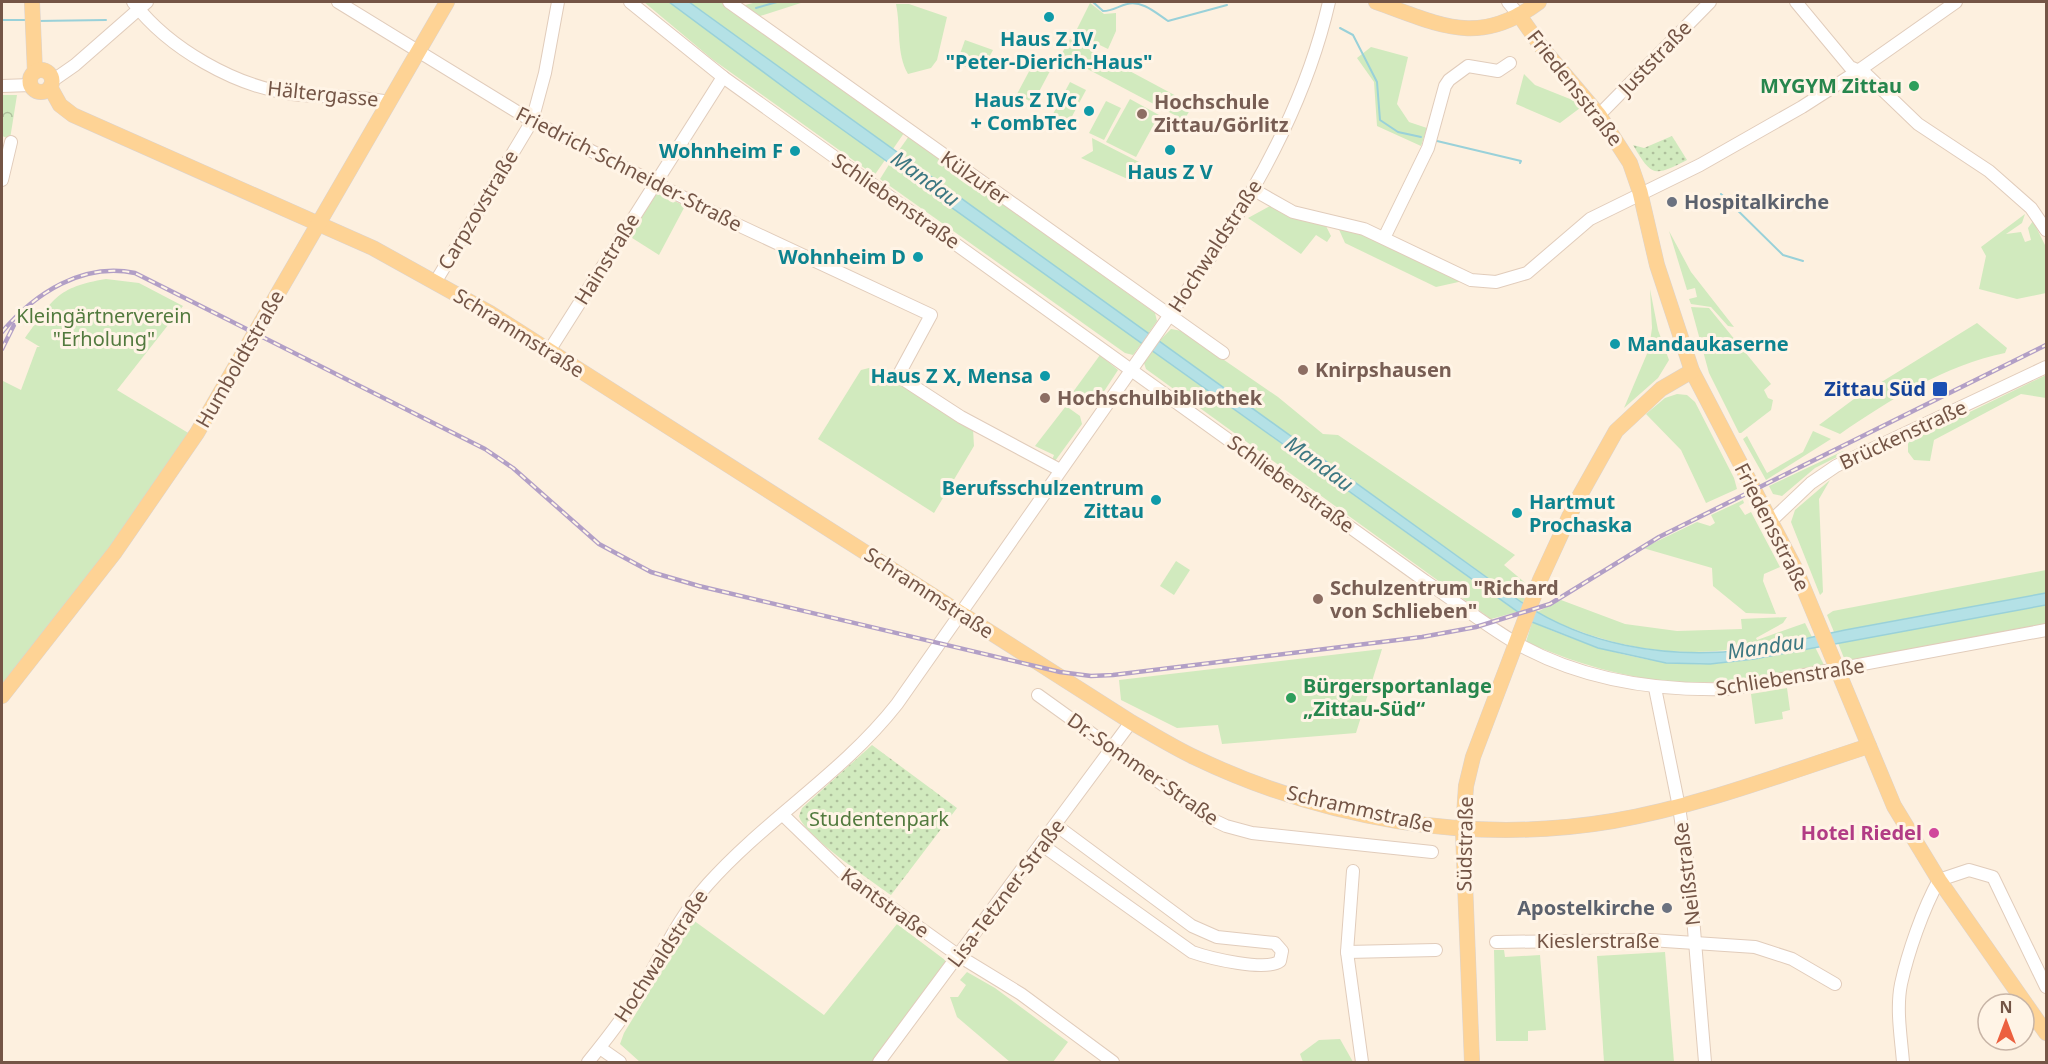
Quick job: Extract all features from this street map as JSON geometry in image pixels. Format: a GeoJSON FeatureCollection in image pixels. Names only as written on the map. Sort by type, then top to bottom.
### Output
{"type":"FeatureCollection","features":[{"type":"Feature","properties":{"kind":"main road"},"geometry":{"type":"LineString","coordinates":[[32,2],[42,80]]}},
{"type":"Feature","properties":{"kind":"main road","name":"Humboldtstraße"},"geometry":{"type":"LineString","coordinates":[[2,696],[148,508],[197,433],[447,2]]}},
{"type":"Feature","properties":{"kind":"main road"},"geometry":{"type":"LineString","coordinates":[[1376,2],[1440,24],[1467,29],[1492,27],[1519,15],[1539,2]]}},
{"type":"Feature","properties":{"kind":"main road","name":"Friedensstraße"},"geometry":{"type":"LineString","coordinates":[[1519,15],[1543,49],[1599,115],[1630,163],[1641,192],[1657,265],[1692,371],[1772,520],[1817,617],[1869,746],[1904,825],[1939,880],[2044,1024]]}},
{"type":"Feature","properties":{"kind":"main road","name":"Schrammstraße"},"geometry":{"type":"LineString","coordinates":[[42,80],[73,115],[319,223],[436,281],[1131,722],[1194,757],[1262,786],[1346,810],[1463,831],[1575,827],[1679,807],[1869,746]]}},
{"type":"Feature","properties":{"kind":"main road","name":"Südstraße"},"geometry":{"type":"LineString","coordinates":[[1472,1062],[1463,831],[1470,766],[1536,588],[1575,504],[1616,431],[1647,400],[1692,371]]}},
{"type":"Feature","properties":{"kind":"street","name":"Friedrich-Schneider-Straße"},"geometry":{"type":"LineString","coordinates":[[338,2],[532,121],[738,225],[931,315],[898,376],[960,417],[1060,470]]}},
{"type":"Feature","properties":{"kind":"street","name":"Carpzovstraße"},"geometry":{"type":"LineString","coordinates":[[436,281],[532,121],[539,100],[558,2]]}},
{"type":"Feature","properties":{"kind":"street","name":"Schliebenstraße"},"geometry":{"type":"LineString","coordinates":[[630,2],[723,77],[1135,364],[1545,657],[1588,673],[1656,688],[1729,689],[1837,667],[2046,630]]}},
{"type":"Feature","properties":{"kind":"street","name":"Külzufer"},"geometry":{"type":"LineString","coordinates":[[729,2],[1223,353]]}},
{"type":"Feature","properties":{"kind":"street","name":"Hochwaldstraße"},"geometry":{"type":"LineString","coordinates":[[588,1062],[638,995],[676,927],[696,897],[725,867],[878,728],[1161,328],[1254,190],[1296,105],[1329,2]]}},
{"type":"Feature","properties":{"kind":"street"},"geometry":{"type":"LineString","coordinates":[[1508,2],[1519,15]]}},
{"type":"Feature","properties":{"kind":"street","name":"Juststraße"},"geometry":{"type":"LineString","coordinates":[[1599,115],[1710,2]]}},
{"type":"Feature","properties":{"kind":"street"},"geometry":{"type":"LineString","coordinates":[[1796,2],[1850,67],[1866,74],[1918,124],[1989,171],[2031,208],[2046,230]]}},
{"type":"Feature","properties":{"kind":"street"},"geometry":{"type":"LineString","coordinates":[[1254,190],[1293,212],[1353,224],[1471,280],[1496,282],[1527,273],[1590,219],[1700,165],[1858,71],[1956,2]]}},
{"type":"Feature","properties":{"kind":"street"},"geometry":{"type":"LineString","coordinates":[[2,86],[42,80],[140,4]]}},
{"type":"Feature","properties":{"kind":"street","name":"Hältergasse"},"geometry":{"type":"LineString","coordinates":[[140,4],[170,38],[200,59],[260,88],[294,94],[374,98],[388,102]]}},
{"type":"Feature","properties":{"kind":"street"},"geometry":{"type":"LineString","coordinates":[[1384,238],[1428,148],[1445,86],[1449,80],[1468,66],[1498,71],[1510,63]]}},
{"type":"Feature","properties":{"kind":"street","name":"Hainstraße"},"geometry":{"type":"LineString","coordinates":[[549,351],[723,77]]}},
{"type":"Feature","properties":{"kind":"street"},"geometry":{"type":"LineString","coordinates":[[2,180],[11,142]]}},
{"type":"Feature","properties":{"kind":"street","name":"Brückenstraße"},"geometry":{"type":"LineString","coordinates":[[1772,520],[1811,483],[1830,469],[2046,367]]}},
{"type":"Feature","properties":{"kind":"street","name":"Neißstraße"},"geometry":{"type":"LineString","coordinates":[[1656,688],[1679,807],[1690,881],[1706,1062]]}},
{"type":"Feature","properties":{"kind":"street","name":"Dr.-Sommer-Straße"},"geometry":{"type":"LineString","coordinates":[[1038,694],[1112,750],[1209,818],[1226,826],[1263,835],[1432,852]]}},
{"type":"Feature","properties":{"kind":"street","name":"Lisa-Tetzner-Straße"},"geometry":{"type":"LineString","coordinates":[[879,1062],[1131,722]]}},
{"type":"Feature","properties":{"kind":"street","name":"Kantstraße"},"geometry":{"type":"LineString","coordinates":[[783,815],[844,874],[959,956],[1021,994],[1113,1062]]}},
{"type":"Feature","properties":{"kind":"street"},"geometry":{"type":"LineString","coordinates":[[1042,845],[1192,952],[1212,959],[1269,965],[1280,961],[1282,949],[1275,943],[1217,937],[1192,926],[1056,826]]}},
{"type":"Feature","properties":{"kind":"street"},"geometry":{"type":"LineString","coordinates":[[1903,1062],[1899,1015],[1901,985],[1929,897],[1939,880],[1969,870],[1994,877],[2046,987]]}},
{"type":"Feature","properties":{"kind":"street"},"geometry":{"type":"LineString","coordinates":[[1353,871],[1347,951],[1362,1062]]}},
{"type":"Feature","properties":{"kind":"street","name":"Kieslerstraße"},"geometry":{"type":"LineString","coordinates":[[1496,942],[1597,939],[1695,942],[1755,947],[1773,952],[1835,984]]}},
{"type":"Feature","properties":{"kind":"street"},"geometry":{"type":"LineString","coordinates":[[1347,951],[1436,950]]}},
{"type":"Feature","properties":{"kind":"street"},"geometry":{"type":"LineString","coordinates":[[600,1048],[620,1062]]}},
{"type":"Feature","properties":{"kind":"green space"},"geometry":{"type":"Polygon","coordinates":[[[644,2],[669,2],[885,160],[876,173],[874,175],[712,59],[644,2]]]}},
{"type":"Feature","properties":{"kind":"green space"},"geometry":{"type":"Polygon","coordinates":[[[689,2],[723,2],[904,133],[893,149],[689,2]]]}},
{"type":"Feature","properties":{"kind":"green space"},"geometry":{"type":"Polygon","coordinates":[[[757,2],[804,2],[757,17],[741,6],[757,2]]]}},
{"type":"Feature","properties":{"kind":"green space"},"geometry":{"type":"Polygon","coordinates":[[[1090,3],[1104,14],[1116,13],[1116,31],[1108,49],[1075,33],[1090,3]]]}},
{"type":"Feature","properties":{"kind":"green space"},"geometry":{"type":"Polygon","coordinates":[[[896,4],[909,4],[947,17],[937,60],[931,68],[908,74],[900,49],[896,4]]]}},
{"type":"Feature","properties":{"kind":"green space"},"geometry":{"type":"Polygon","coordinates":[[[1070,39],[1193,105],[1184,120],[1061,55],[1070,39]]]}},
{"type":"Feature","properties":{"kind":"green space"},"geometry":{"type":"Polygon","coordinates":[[[965,40],[993,50],[982,70],[956,65],[965,40]]]}},
{"type":"Feature","properties":{"kind":"green space"},"geometry":{"type":"Polygon","coordinates":[[[1371,47],[1408,57],[1397,104],[1409,122],[1427,128],[1421,146],[1377,126],[1374,82],[1357,58],[1371,47]]]}},
{"type":"Feature","properties":{"kind":"green space"},"geometry":{"type":"Polygon","coordinates":[[[1034,62],[1050,71],[1033,103],[1017,94],[1034,62]]]}},
{"type":"Feature","properties":{"kind":"green space"},"geometry":{"type":"Polygon","coordinates":[[[1524,74],[1535,85],[1575,101],[1580,108],[1560,123],[1516,104],[1524,74]]]}},
{"type":"Feature","properties":{"kind":"green space"},"geometry":{"type":"Polygon","coordinates":[[[1070,82],[1086,90],[1069,122],[1053,114],[1070,82]]]}},
{"type":"Feature","properties":{"kind":"green space"},"geometry":{"type":"Polygon","coordinates":[[[2,95],[17,95],[10,139],[2,136],[2,95]]]}},
{"type":"Feature","properties":{"kind":"green space"},"geometry":{"type":"Polygon","coordinates":[[[1130,99],[1159,115],[1136,157],[1106,142],[1130,99]]]}},
{"type":"Feature","properties":{"kind":"green space"},"geometry":{"type":"Polygon","coordinates":[[[1106,101],[1121,108],[1104,140],[1089,133],[1106,101]]]}},
{"type":"Feature","properties":{"kind":"green space"},"geometry":{"type":"Polygon","coordinates":[[[909,136],[1155,313],[1157,321],[1148,334],[897,153],[909,136]]]}},
{"type":"Feature","properties":{"kind":"green space"},"geometry":{"type":"Polygon","coordinates":[[[1672,136],[1687,160],[1660,171],[1650,168],[1633,145],[1644,148],[1672,136]]]}},
{"type":"Feature","properties":{"kind":"green space"},"geometry":{"type":"Polygon","coordinates":[[[1092,138],[1141,163],[1132,181],[1081,158],[1093,151],[1092,138]]]}},
{"type":"Feature","properties":{"kind":"green space"},"geometry":{"type":"Polygon","coordinates":[[[890,163],[1142,343],[1133,355],[1125,353],[880,179],[890,163]]]}},
{"type":"Feature","properties":{"kind":"green space"},"geometry":{"type":"Polygon","coordinates":[[[657,193],[685,206],[659,255],[629,236],[657,193]]]}},
{"type":"Feature","properties":{"kind":"green space"},"geometry":{"type":"Polygon","coordinates":[[[1270,206],[1289,215],[1325,224],[1331,236],[1327,242],[1316,235],[1301,254],[1248,218],[1270,206]]]}},
{"type":"Feature","properties":{"kind":"green space"},"geometry":{"type":"Polygon","coordinates":[[[2025,214],[2022,223],[2006,234],[2021,232],[2025,242],[2031,240],[2028,228],[2033,221],[2046,247],[2046,293],[2017,299],[1979,289],[1986,256],[1981,247],[2025,214]]]}},
{"type":"Feature","properties":{"kind":"green space"},"geometry":{"type":"Polygon","coordinates":[[[1337,225],[1354,230],[1463,281],[1436,287],[1345,243],[1337,225]]]}},
{"type":"Feature","properties":{"kind":"green space"},"geometry":{"type":"Polygon","coordinates":[[[1669,231],[1691,272],[1734,327],[1728,326],[1711,307],[1691,304],[1689,299],[1697,297],[1695,288],[1687,290],[1669,231]]]}},
{"type":"Feature","properties":{"kind":"green space","name":"Kleingärtnerverein \"Erholung\""},"geometry":{"type":"Polygon","coordinates":[[[106,279],[139,283],[183,306],[117,390],[190,434],[113,552],[2,690],[3,381],[21,390],[37,347],[40,347],[25,338],[57,297],[76,286],[106,279]]]}},
{"type":"Feature","properties":{"kind":"green space"},"geometry":{"type":"Polygon","coordinates":[[[1650,289],[1658,330],[1669,360],[1658,378],[1624,408],[1649,349],[1652,328],[1650,289]]]}},
{"type":"Feature","properties":{"kind":"green space"},"geometry":{"type":"Polygon","coordinates":[[[1691,307],[1709,308],[1771,384],[1764,390],[1768,398],[1773,400],[1771,410],[1741,433],[1709,373],[1691,307]]]}},
{"type":"Feature","properties":{"kind":"green space"},"geometry":{"type":"Polygon","coordinates":[[[1977,323],[2007,348],[2005,353],[1961,366],[1919,385],[1840,434],[1819,425],[1854,399],[1977,323]]]}},
{"type":"Feature","properties":{"kind":"green space"},"geometry":{"type":"Polygon","coordinates":[[[1171,329],[1182,331],[1278,397],[1323,434],[1338,435],[1515,555],[1504,565],[1529,586],[1523,603],[1159,341],[1171,329]]]}},
{"type":"Feature","properties":{"kind":"green space"},"geometry":{"type":"Polygon","coordinates":[[[1152,351],[1517,612],[1491,619],[1146,369],[1144,363],[1152,351]]]}},
{"type":"Feature","properties":{"kind":"green space"},"geometry":{"type":"Polygon","coordinates":[[[1100,355],[1118,370],[1097,402],[1090,405],[1073,392],[1100,355]]]}},
{"type":"Feature","properties":{"kind":"green space"},"geometry":{"type":"Polygon","coordinates":[[[873,367],[973,429],[974,446],[934,513],[818,439],[861,370],[873,367]]]}},
{"type":"Feature","properties":{"kind":"green space"},"geometry":{"type":"Polygon","coordinates":[[[2046,375],[2046,398],[2021,394],[1934,440],[1930,461],[1914,460],[1908,452],[1908,442],[2046,375]]]}},
{"type":"Feature","properties":{"kind":"green space"},"geometry":{"type":"Polygon","coordinates":[[[1677,394],[1687,395],[1695,402],[1734,478],[1737,489],[1706,503],[1681,450],[1646,414],[1665,398],[1677,394]]]}},
{"type":"Feature","properties":{"kind":"green space"},"geometry":{"type":"Polygon","coordinates":[[[1066,406],[1080,416],[1082,424],[1055,461],[1052,460],[1054,455],[1035,446],[1066,406]]]}},
{"type":"Feature","properties":{"kind":"green space"},"geometry":{"type":"Polygon","coordinates":[[[1813,431],[1831,439],[1766,480],[1743,439],[1747,436],[1767,473],[1803,452],[1813,431]]]}},
{"type":"Feature","properties":{"kind":"green space"},"geometry":{"type":"Polygon","coordinates":[[[1843,451],[1845,453],[1815,468],[1782,496],[1773,494],[1769,486],[1843,451]]]}},
{"type":"Feature","properties":{"kind":"green space"},"geometry":{"type":"Polygon","coordinates":[[[1830,480],[1819,499],[1823,592],[1820,595],[1791,522],[1795,510],[1830,480]]]}},
{"type":"Feature","properties":{"kind":"green space"},"geometry":{"type":"Polygon","coordinates":[[[1743,500],[1744,503],[1739,506],[1745,515],[1751,512],[1780,567],[1764,574],[1763,581],[1776,614],[1746,613],[1713,586],[1712,568],[1643,548],[1697,522],[1710,526],[1715,523],[1711,515],[1743,500]]]}},
{"type":"Feature","properties":{"kind":"green space"},"geometry":{"type":"Polygon","coordinates":[[[1176,561],[1190,570],[1174,595],[1160,586],[1176,561]]]}},
{"type":"Feature","properties":{"kind":"green space"},"geometry":{"type":"Polygon","coordinates":[[[2046,570],[2046,593],[1834,632],[1827,615],[1833,611],[2046,570]]]}},
{"type":"Feature","properties":{"kind":"green space"},"geometry":{"type":"Polygon","coordinates":[[[1561,600],[1625,624],[1677,631],[1742,629],[1741,619],[1787,617],[1783,623],[1756,638],[1757,640],[1805,623],[1812,637],[1703,652],[1640,647],[1607,640],[1573,629],[1535,613],[1561,600]]]}},
{"type":"Feature","properties":{"kind":"green space"},"geometry":{"type":"Polygon","coordinates":[[[2046,605],[2046,626],[1846,663],[1838,643],[2046,605]]]}},
{"type":"Feature","properties":{"kind":"green space"},"geometry":{"type":"Polygon","coordinates":[[[1532,622],[1597,647],[1664,662],[1723,663],[1815,647],[1825,667],[1730,681],[1677,682],[1651,679],[1625,675],[1575,661],[1526,642],[1532,622]]]}},
{"type":"Feature","properties":{"kind":"green space","name":"Bürgersportanlage „Zittau-Süd“"},"geometry":{"type":"Polygon","coordinates":[[[1382,649],[1356,733],[1222,744],[1218,725],[1177,728],[1121,700],[1119,680],[1382,649]]]}},
{"type":"Feature","properties":{"kind":"green space"},"geometry":{"type":"Polygon","coordinates":[[[1787,688],[1790,710],[1782,712],[1783,719],[1755,724],[1751,694],[1787,688]]]}},
{"type":"Feature","properties":{"kind":"green space","name":"Studentenpark"},"geometry":{"type":"Polygon","coordinates":[[[872,745],[957,808],[891,895],[825,846],[803,824],[799,816],[802,808],[872,745]]]}},
{"type":"Feature","properties":{"kind":"green space"},"geometry":{"type":"Polygon","coordinates":[[[693,920],[824,1015],[897,924],[949,963],[873,1062],[640,1062],[620,1044],[624,1033],[693,920]]]}},
{"type":"Feature","properties":{"kind":"green space"},"geometry":{"type":"Polygon","coordinates":[[[1494,950],[1504,950],[1505,957],[1540,955],[1546,1030],[1528,1031],[1528,1041],[1496,1041],[1494,950]]]}},
{"type":"Feature","properties":{"kind":"green space"},"geometry":{"type":"Polygon","coordinates":[[[1665,952],[1674,1062],[1604,1062],[1597,956],[1665,952]]]}},
{"type":"Feature","properties":{"kind":"green space"},"geometry":{"type":"Polygon","coordinates":[[[967,972],[995,988],[1068,1042],[1053,1062],[1010,1062],[957,1017],[950,997],[958,997],[966,985],[960,980],[967,972]]]}},
{"type":"Feature","properties":{"kind":"green space"},"geometry":{"type":"Polygon","coordinates":[[[1340,1039],[1353,1062],[1303,1062],[1300,1054],[1319,1040],[1340,1039]]]}},
{"type":"Feature","properties":{"kind":"water","name":"Mandau"},"geometry":{"type":"Polygon","coordinates":[[[669,2],[689,2],[1514,597],[1540,614],[1568,627],[1596,638],[1625,645],[1655,650],[1716,652],[1772,646],[1845,630],[2046,593],[2046,605],[1754,659],[1710,664],[1666,663],[1598,648],[1532,622],[801,100],[669,2]]]}},
{"type":"Feature","properties":{"kind":"waterway"},"geometry":{"type":"LineString","coordinates":[[756,8],[777,2]]}},
{"type":"Feature","properties":{"kind":"waterway"},"geometry":{"type":"LineString","coordinates":[[1093,2],[1103,11],[1127,4],[1138,4],[1149,8],[1168,21],[1227,5]]}},
{"type":"Feature","properties":{"kind":"waterway"},"geometry":{"type":"LineString","coordinates":[[2,20],[26,20]]}},
{"type":"Feature","properties":{"kind":"waterway"},"geometry":{"type":"LineString","coordinates":[[37,21],[106,20]]}},
{"type":"Feature","properties":{"kind":"waterway"},"geometry":{"type":"LineString","coordinates":[[1340,28],[1353,35],[1377,82],[1380,120],[1398,132],[1421,137]]}},
{"type":"Feature","properties":{"kind":"waterway"},"geometry":{"type":"LineString","coordinates":[[1437,141],[1521,161],[1520,163]]}},
{"type":"Feature","properties":{"kind":"waterway"},"geometry":{"type":"LineString","coordinates":[[1721,194],[1783,255],[1803,261]]}},
{"type":"Feature","properties":{"kind":"railway"},"geometry":{"type":"LineString","coordinates":[[2,332],[29,305],[61,284],[97,272],[135,273],[485,449],[513,468],[599,544],[651,572],[699,586],[1060,672],[1091,676],[1422,637],[1476,627],[1550,604],[1659,537],[2046,345]]}},
{"type":"Feature","properties":{"kind":"railway"},"geometry":{"type":"LineString","coordinates":[[2,349],[14,325]]}},
{"type":"Feature","properties":{"kind":"place","name":"Haus Z IV, \"Peter-Dierich-Haus\""},"geometry":{"type":"Point","coordinates":[1049,17]}},
{"type":"Feature","properties":{"kind":"place","name":"MYGYM Zittau"},"geometry":{"type":"Point","coordinates":[1914,86]}},
{"type":"Feature","properties":{"kind":"place","name":"Haus Z IVc + CombTec"},"geometry":{"type":"Point","coordinates":[1089,111]}},
{"type":"Feature","properties":{"kind":"place","name":"Hochschule Zittau/Görlitz"},"geometry":{"type":"Point","coordinates":[1142,114]}},
{"type":"Feature","properties":{"kind":"place","name":"Haus Z V"},"geometry":{"type":"Point","coordinates":[1170,150]}},
{"type":"Feature","properties":{"kind":"place","name":"Wohnheim F"},"geometry":{"type":"Point","coordinates":[795,151]}},
{"type":"Feature","properties":{"kind":"place","name":"Hospitalkirche"},"geometry":{"type":"Point","coordinates":[1672,202]}},
{"type":"Feature","properties":{"kind":"place","name":"Wohnheim D"},"geometry":{"type":"Point","coordinates":[918,257]}},
{"type":"Feature","properties":{"kind":"place","name":"Mandaukaserne"},"geometry":{"type":"Point","coordinates":[1615,344]}},
{"type":"Feature","properties":{"kind":"place","name":"Knirpshausen"},"geometry":{"type":"Point","coordinates":[1303,370]}},
{"type":"Feature","properties":{"kind":"place","name":"Haus Z X, Mensa"},"geometry":{"type":"Point","coordinates":[1045,376]}},
{"type":"Feature","properties":{"kind":"place","name":"Zittau Süd"},"geometry":{"type":"Point","coordinates":[1940,389]}},
{"type":"Feature","properties":{"kind":"place","name":"Hochschulbibliothek"},"geometry":{"type":"Point","coordinates":[1045,398]}},
{"type":"Feature","properties":{"kind":"place","name":"Berufsschulzentrum Zittau"},"geometry":{"type":"Point","coordinates":[1156,500]}},
{"type":"Feature","properties":{"kind":"place","name":"Hartmut Prochaska"},"geometry":{"type":"Point","coordinates":[1517,513]}},
{"type":"Feature","properties":{"kind":"place","name":"Schulzentrum \"Richard von Schlieben\""},"geometry":{"type":"Point","coordinates":[1318,599]}},
{"type":"Feature","properties":{"kind":"place","name":"Bürgersportanlage „Zittau-Süd“"},"geometry":{"type":"Point","coordinates":[1291,698]}},
{"type":"Feature","properties":{"kind":"place","name":"Hotel Riedel"},"geometry":{"type":"Point","coordinates":[1934,833]}},
{"type":"Feature","properties":{"kind":"place","name":"Apostelkirche"},"geometry":{"type":"Point","coordinates":[1667,908]}}]}
